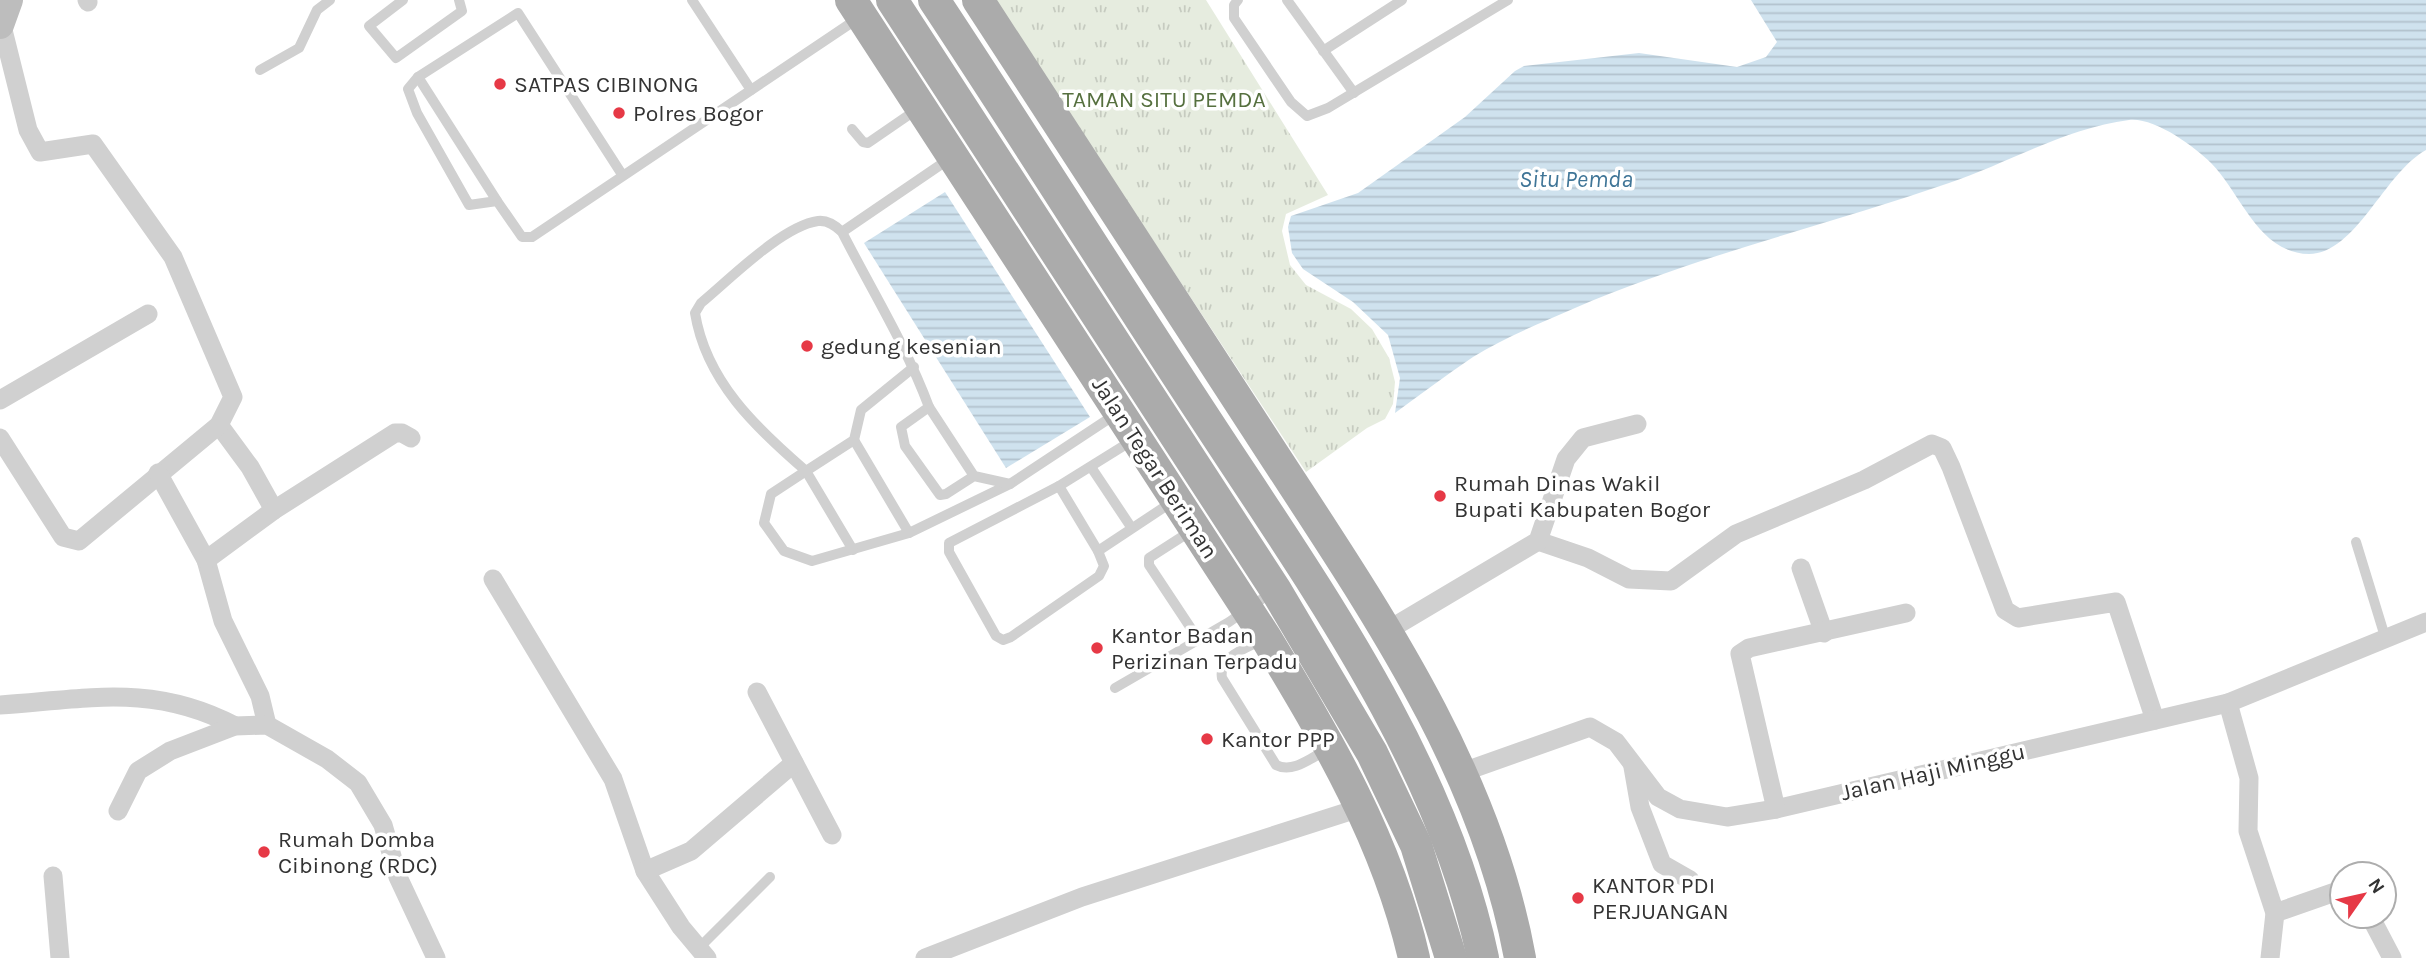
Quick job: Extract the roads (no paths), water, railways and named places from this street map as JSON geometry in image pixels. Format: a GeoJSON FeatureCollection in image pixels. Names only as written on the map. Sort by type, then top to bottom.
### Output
{"type":"FeatureCollection","features":[{"type":"Feature","properties":{"kind":"main road","name":"Jalan Tegar Beriman"},"geometry":{"type":"LineString","coordinates":[[892,0],[1275,589],[1391,787],[1416,845],[1451,958]]}},
{"type":"Feature","properties":{"kind":"main road"},"geometry":{"type":"LineString","coordinates":[[934,0],[1294,555],[1406,743],[1461,874],[1483,958]]}},
{"type":"Feature","properties":{"kind":"main road"},"geometry":{"type":"LineString","coordinates":[[978,0],[1326,536],[1432,708],[1463,772],[1491,846],[1520,958]]}},
{"type":"Feature","properties":{"kind":"main road","name":"Jalan Tegar Beriman"},"geometry":{"type":"LineString","coordinates":[[857,8],[1266,638],[1331,747],[1363,807],[1388,865],[1414,958]]}},
{"type":"Feature","properties":{"kind":"main road"},"geometry":{"type":"LineString","coordinates":[[953,156],[982,137]]}},
{"type":"Feature","properties":{"kind":"main road"},"geometry":{"type":"LineString","coordinates":[[1087,299],[1115,281]]}},
{"type":"Feature","properties":{"kind":"main road"},"geometry":{"type":"LineString","coordinates":[[1294,555],[1326,536]]}},
{"type":"Feature","properties":{"kind":"street"},"geometry":{"type":"LineString","coordinates":[[0,438],[63,537],[69,541],[84,538],[158,473],[219,425],[233,397],[173,257],[93,144],[40,152],[28,130],[0,23],[9,0]]}},
{"type":"Feature","properties":{"kind":"street"},"geometry":{"type":"LineString","coordinates":[[0,400],[148,314]]}},
{"type":"Feature","properties":{"kind":"street"},"geometry":{"type":"LineString","coordinates":[[1385,632],[1538,541],[1566,459],[1583,438],[1637,424]]}},
{"type":"Feature","properties":{"kind":"street"},"geometry":{"type":"LineString","coordinates":[[219,425],[250,467],[274,510]]}},
{"type":"Feature","properties":{"kind":"street"},"geometry":{"type":"LineString","coordinates":[[206,560],[274,510],[395,433],[411,438]]}},
{"type":"Feature","properties":{"kind":"street"},"geometry":{"type":"LineString","coordinates":[[1538,541],[1588,558],[1629,579],[1671,581],[1736,534],[1864,480],[1932,444],[1942,449],[1951,467],[2005,610],[2018,618],[2116,602],[2155,720]]}},
{"type":"Feature","properties":{"kind":"street"},"geometry":{"type":"LineString","coordinates":[[158,473],[206,560],[223,621],[260,696],[267,724]]}},
{"type":"Feature","properties":{"kind":"street"},"geometry":{"type":"LineString","coordinates":[[1801,569],[1824,633]]}},
{"type":"Feature","properties":{"kind":"street"},"geometry":{"type":"LineString","coordinates":[[494,579],[613,779],[645,871],[681,927],[703,953]]}},
{"type":"Feature","properties":{"kind":"street"},"geometry":{"type":"LineString","coordinates":[[1776,809],[1740,654],[1749,648],[1906,613]]}},
{"type":"Feature","properties":{"kind":"street","name":"Jalan Haji Minggu"},"geometry":{"type":"LineString","coordinates":[[1463,772],[1590,727],[1616,742],[1658,797],[1680,809],[1727,817],[1776,809],[2228,704],[2424,628]]}},
{"type":"Feature","properties":{"kind":"street"},"geometry":{"type":"LineString","coordinates":[[757,692],[832,835]]}},
{"type":"Feature","properties":{"kind":"street"},"geometry":{"type":"LineString","coordinates":[[0,705],[134,696],[181,703],[235,726]]}},
{"type":"Feature","properties":{"kind":"street"},"geometry":{"type":"LineString","coordinates":[[2228,704],[2249,778],[2248,831],[2275,913],[2270,958]]}},
{"type":"Feature","properties":{"kind":"street"},"geometry":{"type":"LineString","coordinates":[[118,811],[138,771],[170,751],[235,726],[267,724],[327,760],[358,783],[383,825],[398,877],[436,958]]}},
{"type":"Feature","properties":{"kind":"street"},"geometry":{"type":"LineString","coordinates":[[645,871],[691,851],[794,763]]}},
{"type":"Feature","properties":{"kind":"street"},"geometry":{"type":"LineString","coordinates":[[1633,766],[1640,807],[1662,864],[1690,880]]}},
{"type":"Feature","properties":{"kind":"street"},"geometry":{"type":"LineString","coordinates":[[925,958],[1082,897],[1363,807]]}},
{"type":"Feature","properties":{"kind":"street"},"geometry":{"type":"LineString","coordinates":[[53,876],[60,958]]}},
{"type":"Feature","properties":{"kind":"street"},"geometry":{"type":"LineString","coordinates":[[2275,913],[2328,894]]}},
{"type":"Feature","properties":{"kind":"street"},"geometry":{"type":"LineString","coordinates":[[2377,930],[2392,958]]}},
{"type":"Feature","properties":{"kind":"lane"},"geometry":{"type":"LineString","coordinates":[[260,70],[299,48],[317,10],[330,0]]}},
{"type":"Feature","properties":{"kind":"lane"},"geometry":{"type":"LineString","coordinates":[[404,0],[369,26],[396,58],[462,11],[459,0]]}},
{"type":"Feature","properties":{"kind":"lane"},"geometry":{"type":"LineString","coordinates":[[692,0],[751,90]]}},
{"type":"Feature","properties":{"kind":"lane"},"geometry":{"type":"LineString","coordinates":[[1238,0],[1234,5],[1234,18],[1291,102],[1307,116],[1354,93],[1508,0]]}},
{"type":"Feature","properties":{"kind":"lane"},"geometry":{"type":"LineString","coordinates":[[1287,0],[1354,93]]}},
{"type":"Feature","properties":{"kind":"lane"},"geometry":{"type":"LineString","coordinates":[[1323,51],[1402,0]]}},
{"type":"Feature","properties":{"kind":"lane"},"geometry":{"type":"LineString","coordinates":[[418,77],[522,237],[532,237],[751,90],[857,8]]}},
{"type":"Feature","properties":{"kind":"lane"},"geometry":{"type":"LineString","coordinates":[[497,201],[469,205],[417,113],[408,89],[418,77],[518,13],[623,176]]}},
{"type":"Feature","properties":{"kind":"lane"},"geometry":{"type":"LineString","coordinates":[[852,129],[863,142],[868,143],[921,107]]}},
{"type":"Feature","properties":{"kind":"lane"},"geometry":{"type":"LineString","coordinates":[[842,232],[953,156]]}},
{"type":"Feature","properties":{"kind":"lane"},"geometry":{"type":"LineString","coordinates":[[853,550],[806,471],[758,429],[719,380],[695,313],[701,303],[790,232],[819,221],[835,225],[842,232],[914,367],[929,407],[974,476],[1010,484]]}},
{"type":"Feature","properties":{"kind":"lane"},"geometry":{"type":"LineString","coordinates":[[909,533],[854,440],[861,410],[914,367]]}},
{"type":"Feature","properties":{"kind":"lane"},"geometry":{"type":"LineString","coordinates":[[929,407],[901,427],[905,446],[940,495],[974,476]]}},
{"type":"Feature","properties":{"kind":"lane"},"geometry":{"type":"LineString","coordinates":[[854,440],[771,494],[764,523],[784,551],[812,561],[909,533],[1010,484],[1119,412]]}},
{"type":"Feature","properties":{"kind":"lane"},"geometry":{"type":"LineString","coordinates":[[1059,486],[1098,551],[1104,566],[1098,576],[1003,640],[996,636],[949,552],[949,543],[1059,486],[1136,438]]}},
{"type":"Feature","properties":{"kind":"lane"},"geometry":{"type":"LineString","coordinates":[[1091,467],[1131,527]]}},
{"type":"Feature","properties":{"kind":"lane"},"geometry":{"type":"LineString","coordinates":[[1098,551],[1176,500]]}},
{"type":"Feature","properties":{"kind":"lane"},"geometry":{"type":"LineString","coordinates":[[1195,528],[1154,552],[1149,558],[1149,565],[1198,639]]}},
{"type":"Feature","properties":{"kind":"lane"},"geometry":{"type":"LineString","coordinates":[[2356,542],[2386,641]]}},
{"type":"Feature","properties":{"kind":"lane"},"geometry":{"type":"LineString","coordinates":[[1115,688],[1247,610],[1275,589]]}},
{"type":"Feature","properties":{"kind":"lane"},"geometry":{"type":"LineString","coordinates":[[1266,638],[1224,661],[1220,668],[1222,678],[1253,731],[1276,765],[1284,769],[1294,767],[1331,747]]}},
{"type":"Feature","properties":{"kind":"lane"},"geometry":{"type":"LineString","coordinates":[[703,953],[770,877]]}},
{"type":"Feature","properties":{"kind":"water","name":"Situ Pemda"},"geometry":{"type":"Polygon","coordinates":[[[1751,0],[2426,0],[2426,150],[2411,161],[2341,241],[2326,250],[2309,254],[2291,251],[2276,244],[2263,233],[2222,175],[2195,149],[2173,134],[2139,120],[2106,124],[2060,138],[1971,175],[1902,199],[1714,257],[1621,289],[1485,350],[1395,413],[1400,378],[1388,335],[1353,302],[1303,269],[1292,253],[1288,227],[1291,216],[1358,193],[1465,117],[1515,71],[1524,66],[1639,53],[1737,67],[1766,57],[1777,42],[1751,0]]]}},
{"type":"Feature","properties":{"kind":"water"},"geometry":{"type":"Polygon","coordinates":[[[945,192],[1090,417],[1006,468],[864,243],[945,192]]]}},
{"type":"Feature","properties":{"kind":"place","name":"SATPAS CIBINONG"},"geometry":{"type":"Point","coordinates":[500,84]}},
{"type":"Feature","properties":{"kind":"place","name":"Polres Bogor"},"geometry":{"type":"Point","coordinates":[619,113]}},
{"type":"Feature","properties":{"kind":"place","name":"gedung kesenian"},"geometry":{"type":"Point","coordinates":[807,346]}},
{"type":"Feature","properties":{"kind":"place","name":"Rumah Dinas Wakil Bupati Kabupaten Bogor"},"geometry":{"type":"Point","coordinates":[1440,496]}},
{"type":"Feature","properties":{"kind":"place","name":"Kantor Badan Perizinan Terpadu"},"geometry":{"type":"Point","coordinates":[1097,648]}},
{"type":"Feature","properties":{"kind":"place","name":"Kantor PPP"},"geometry":{"type":"Point","coordinates":[1207,739]}},
{"type":"Feature","properties":{"kind":"place","name":"Rumah Domba Cibinong (RDC)"},"geometry":{"type":"Point","coordinates":[264,852]}},
{"type":"Feature","properties":{"kind":"place","name":"KANTOR PDI PERJUANGAN"},"geometry":{"type":"Point","coordinates":[1578,898]}},
{"type":"Feature","properties":{"kind":"park label","name":"TAMAN SITU PEMDA"},"geometry":{"type":"Point","coordinates":[1164,99]}}]}
